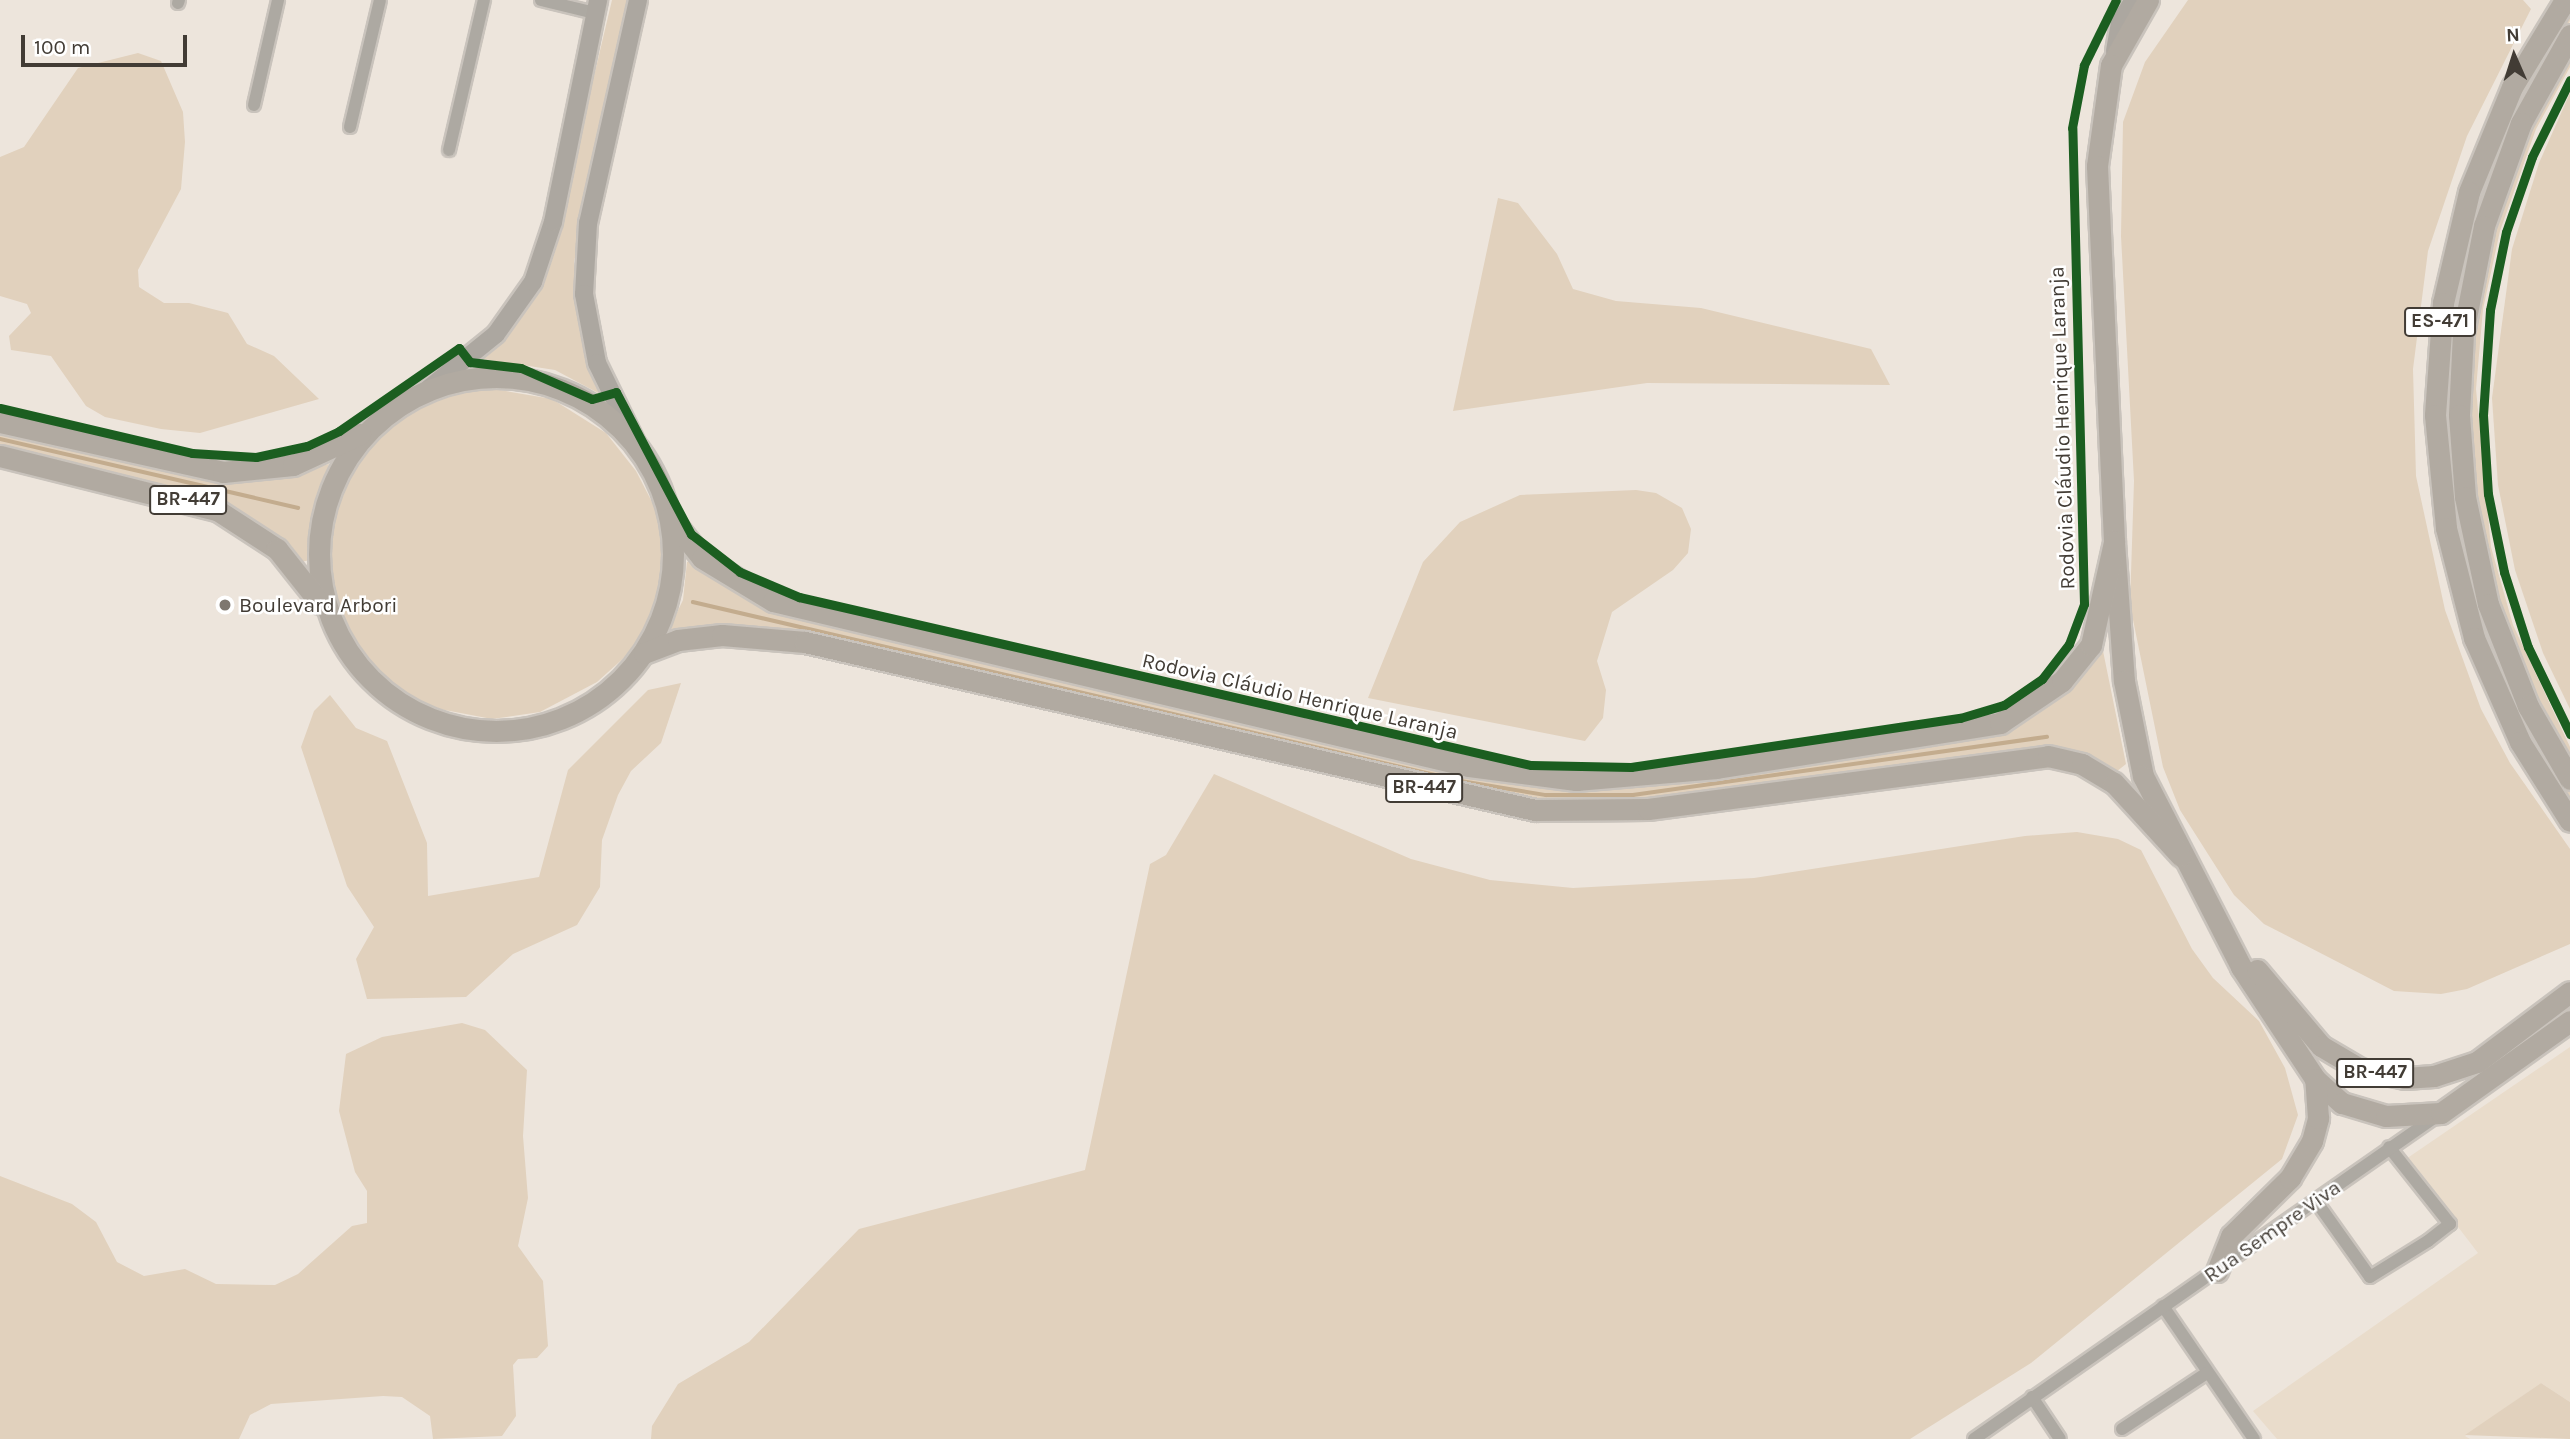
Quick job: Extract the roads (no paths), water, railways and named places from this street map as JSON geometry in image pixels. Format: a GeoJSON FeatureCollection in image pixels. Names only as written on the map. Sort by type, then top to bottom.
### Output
{"type":"FeatureCollection","features":[{"type":"Feature","properties":{"kind":"main road"},"geometry":{"type":"LineString","coordinates":[[638,0],[588,223],[584,293],[597,363],[639,449]]}},
{"type":"Feature","properties":{"kind":"main road"},"geometry":{"type":"LineString","coordinates":[[2113,63],[2120,22],[2134,0]]}},
{"type":"Feature","properties":{"kind":"main road","name":"BR-447"},"geometry":{"type":"LineString","coordinates":[[2148,0],[2113,63],[2102,102],[2097,166],[2113,542],[2124,681],[2137,751],[2181,856],[2217,923],[2325,1092],[2362,1112],[2441,1113]]}},
{"type":"Feature","properties":{"kind":"main road","name":"ES-471"},"geometry":{"type":"LineString","coordinates":[[2564,0],[2512,87],[2469,192],[2443,303],[2435,415],[2446,528],[2474,638],[2520,742],[2570,821]]}},
{"type":"Feature","properties":{"kind":"main road"},"geometry":{"type":"LineString","coordinates":[[422,394],[496,334],[533,282],[553,222],[597,7]]}},
{"type":"Feature","properties":{"kind":"main road","name":"ES-471"},"geometry":{"type":"LineString","coordinates":[[2570,35],[2521,123],[2484,226],[2463,333],[2459,415],[2465,497],[2488,604],[2529,706],[2570,779]]}},
{"type":"Feature","properties":{"kind":"main road","name":"BR-447"},"geometry":{"type":"LineString","coordinates":[[0,422],[189,467],[240,472],[311,459],[422,394],[480,378],[540,383],[588,403],[639,449],[670,518],[674,556],[669,594],[644,653],[611,689],[577,712],[528,729],[476,730],[425,717],[381,690],[347,652],[331,622],[290,562],[233,518],[183,498],[0,456]]}},
{"type":"Feature","properties":{"kind":"main road","name":"BR-447"},"geometry":{"type":"LineString","coordinates":[[331,622],[319,573],[325,506],[346,460],[379,421]]}},
{"type":"Feature","properties":{"kind":"main road","name":"Rodovia Cláudio Henrique Laranja"},"geometry":{"type":"LineString","coordinates":[[670,518],[702,558],[773,601],[1469,766],[1576,780],[1716,768],[2000,723],[2062,681],[2091,645],[2113,542]]}},
{"type":"Feature","properties":{"kind":"main road","name":"BR-447"},"geometry":{"type":"LineString","coordinates":[[644,653],[678,640],[722,635],[804,642],[1535,810],[1648,809],[2048,756],[2082,764],[2114,783],[2181,856]]}},
{"type":"Feature","properties":{"kind":"main road","name":"BR-447"},"geometry":{"type":"LineString","coordinates":[[2217,923],[2321,1046],[2346,1063],[2390,1077],[2434,1076],[2477,1062],[2570,992]]}},
{"type":"Feature","properties":{"kind":"main road","name":"Rua Sempre Viva"},"geometry":{"type":"LineString","coordinates":[[2441,1113],[2570,1021]]}},
{"type":"Feature","properties":{"kind":"main road"},"geometry":{"type":"LineString","coordinates":[[2217,1270],[2231,1236],[2290,1178],[2312,1141],[2318,1118],[2315,1079]]}},
{"type":"Feature","properties":{"kind":"street"},"geometry":{"type":"LineString","coordinates":[[254,105],[278,0]]}},
{"type":"Feature","properties":{"kind":"street"},"geometry":{"type":"LineString","coordinates":[[350,127],[380,0]]}},
{"type":"Feature","properties":{"kind":"street"},"geometry":{"type":"LineString","coordinates":[[449,150],[484,0]]}},
{"type":"Feature","properties":{"kind":"street"},"geometry":{"type":"LineString","coordinates":[[541,0],[597,7]]}},
{"type":"Feature","properties":{"kind":"street","name":"Rua Sempre Viva"},"geometry":{"type":"LineString","coordinates":[[1974,1439],[2441,1113]]}},
{"type":"Feature","properties":{"kind":"street"},"geometry":{"type":"LineString","coordinates":[[2316,1201],[2370,1277],[2428,1241],[2450,1224],[2389,1147]]}},
{"type":"Feature","properties":{"kind":"street"},"geometry":{"type":"LineString","coordinates":[[2163,1306],[2235,1416],[2254,1439]]}},
{"type":"Feature","properties":{"kind":"street"},"geometry":{"type":"LineString","coordinates":[[2122,1429],[2207,1373]]}},
{"type":"Feature","properties":{"kind":"street"},"geometry":{"type":"LineString","coordinates":[[2032,1397],[2060,1439]]}},
{"type":"Feature","properties":{"kind":"waterway"},"geometry":{"type":"LineString","coordinates":[[0,439],[298,508]]}},
{"type":"Feature","properties":{"kind":"waterway"},"geometry":{"type":"LineString","coordinates":[[693,602],[1461,781],[1546,795],[1633,795],[2047,737]]}},
{"type":"Feature","properties":{"kind":"place","name":"Boulevard Arbori"},"geometry":{"type":"Point","coordinates":[225,605]}}]}
